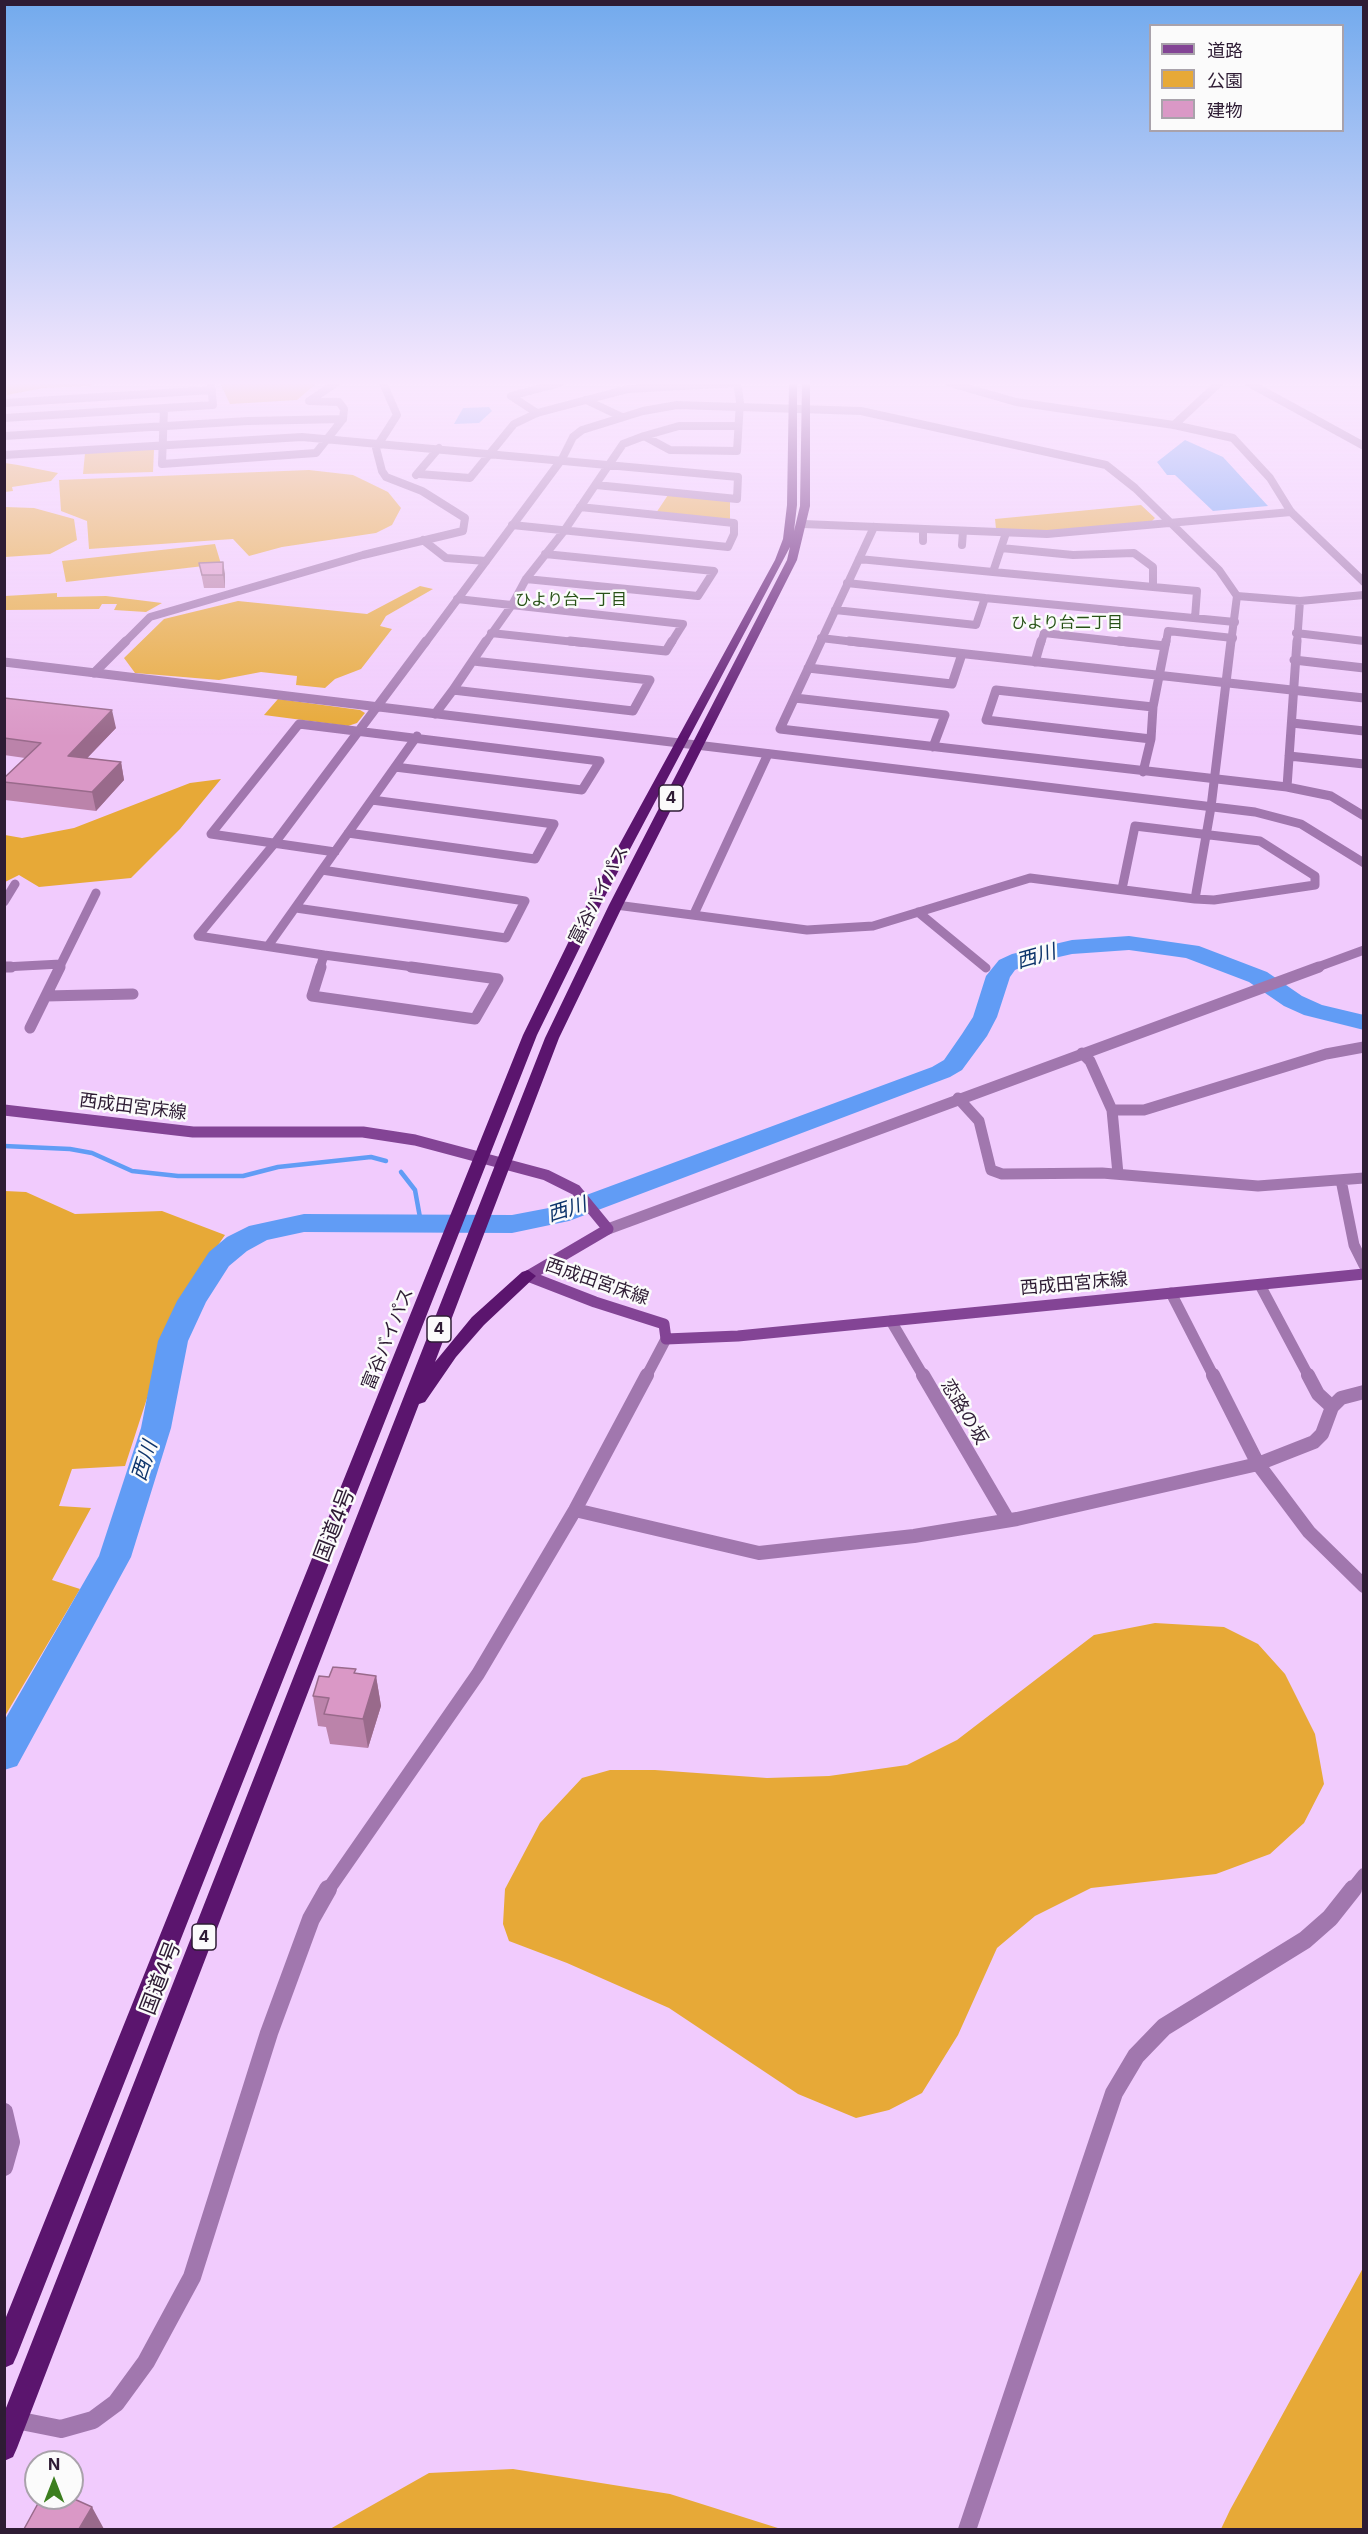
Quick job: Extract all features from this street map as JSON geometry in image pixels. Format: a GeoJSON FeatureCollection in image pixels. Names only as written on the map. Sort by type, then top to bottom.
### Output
{"type":"FeatureCollection","features":[{"type":"Feature","properties":{"kind":"highway","name":"富谷バイパス"},"geometry":{"type":"LineString","coordinates":[[376,1419],[480,1158],[551,988],[780,560],[788,539],[792,501]]}},
{"type":"Feature","properties":{"kind":"highway","name":"富谷バイパス"},"geometry":{"type":"LineString","coordinates":[[400,1425],[489,1205],[552,1038],[616,905],[783,580],[803,524],[805,501]]}},
{"type":"Feature","properties":{"kind":"highway"},"geometry":{"type":"LineString","coordinates":[[400,1425],[450,1353],[484,1315],[528,1276]]}},
{"type":"Feature","properties":{"kind":"highway","name":"国道4号"},"geometry":{"type":"LineString","coordinates":[[4,2355],[376,1419]]}},
{"type":"Feature","properties":{"kind":"highway","name":"国道4号"},"geometry":{"type":"LineString","coordinates":[[4,2448],[10,2418],[400,1425]]}},
{"type":"Feature","properties":{"kind":"main road","name":"西成田宮床線"},"geometry":{"type":"LineString","coordinates":[[4,1110],[193,1132],[363,1132],[415,1140],[554,1178],[576,1190],[604,1224],[528,1276]]}},
{"type":"Feature","properties":{"kind":"main road","name":"西成田宮床線"},"geometry":{"type":"LineString","coordinates":[[528,1276],[595,1302],[664,1324],[666,1339],[738,1336],[1364,1274]]}},
{"type":"Feature","properties":{"kind":"street"},"geometry":{"type":"LineString","coordinates":[[94,673],[150,617],[423,540],[463,531],[466,524],[465,519],[438,501]]}},
{"type":"Feature","properties":{"kind":"street"},"geometry":{"type":"LineString","coordinates":[[324,955],[312,996],[475,1019],[498,979],[198,936],[274,844],[530,501]]}},
{"type":"Feature","properties":{"kind":"street"},"geometry":{"type":"LineString","coordinates":[[435,714],[512,605],[526,579],[584,501]]}},
{"type":"Feature","properties":{"kind":"street"},"geometry":{"type":"LineString","coordinates":[[1147,501],[1219,570],[1237,596],[1216,780],[1195,898]]}},
{"type":"Feature","properties":{"kind":"street"},"geometry":{"type":"LineString","coordinates":[[1285,501],[1292,512],[1364,582]]}},
{"type":"Feature","properties":{"kind":"street"},"geometry":{"type":"LineString","coordinates":[[512,525],[728,547],[734,534],[734,523],[580,507]]}},
{"type":"Feature","properties":{"kind":"street"},"geometry":{"type":"LineString","coordinates":[[803,524],[1071,534],[1292,512]]}},
{"type":"Feature","properties":{"kind":"street"},"geometry":{"type":"LineString","coordinates":[[874,527],[780,729],[1287,787],[1331,796],[1364,816]]}},
{"type":"Feature","properties":{"kind":"street"},"geometry":{"type":"LineString","coordinates":[[922,529],[923,541]]}},
{"type":"Feature","properties":{"kind":"street"},"geometry":{"type":"LineString","coordinates":[[962,546],[963,531]]}},
{"type":"Feature","properties":{"kind":"street"},"geometry":{"type":"LineString","coordinates":[[993,572],[1006,533]]}},
{"type":"Feature","properties":{"kind":"street"},"geometry":{"type":"LineString","coordinates":[[423,540],[446,558],[486,561]]}},
{"type":"Feature","properties":{"kind":"street"},"geometry":{"type":"LineString","coordinates":[[1001,548],[1073,555],[1134,553],[1154,567],[1153,587]]}},
{"type":"Feature","properties":{"kind":"street"},"geometry":{"type":"LineString","coordinates":[[526,579],[698,596],[714,572],[545,554]]}},
{"type":"Feature","properties":{"kind":"street"},"geometry":{"type":"LineString","coordinates":[[859,559],[1197,591],[1195,618]]}},
{"type":"Feature","properties":{"kind":"street"},"geometry":{"type":"LineString","coordinates":[[847,583],[1235,622]]}},
{"type":"Feature","properties":{"kind":"street"},"geometry":{"type":"LineString","coordinates":[[1237,596],[1300,602],[1364,595]]}},
{"type":"Feature","properties":{"kind":"street"},"geometry":{"type":"LineString","coordinates":[[834,610],[976,625],[985,598]]}},
{"type":"Feature","properties":{"kind":"street"},"geometry":{"type":"LineString","coordinates":[[457,599],[683,624],[666,651],[491,633]]}},
{"type":"Feature","properties":{"kind":"street"},"geometry":{"type":"LineString","coordinates":[[1287,787],[1294,660],[1300,602]]}},
{"type":"Feature","properties":{"kind":"street"},"geometry":{"type":"LineString","coordinates":[[1143,772],[1151,739],[1153,707],[1168,632],[1233,638]]}},
{"type":"Feature","properties":{"kind":"street"},"geometry":{"type":"LineString","coordinates":[[1035,662],[1044,633],[1166,646]]}},
{"type":"Feature","properties":{"kind":"street"},"geometry":{"type":"LineString","coordinates":[[1296,633],[1364,640]]}},
{"type":"Feature","properties":{"kind":"street"},"geometry":{"type":"LineString","coordinates":[[821,638],[1364,698]]}},
{"type":"Feature","properties":{"kind":"street"},"geometry":{"type":"LineString","coordinates":[[808,668],[952,684],[962,654]]}},
{"type":"Feature","properties":{"kind":"street"},"geometry":{"type":"LineString","coordinates":[[1294,660],[1364,668]]}},
{"type":"Feature","properties":{"kind":"street"},"geometry":{"type":"LineString","coordinates":[[453,690],[633,711],[650,680],[473,661]]}},
{"type":"Feature","properties":{"kind":"street"},"geometry":{"type":"LineString","coordinates":[[4,662],[1211,807],[1288,819],[1322,835],[1364,863]]}},
{"type":"Feature","properties":{"kind":"street"},"geometry":{"type":"LineString","coordinates":[[1151,739],[986,720],[996,690],[1153,707]]}},
{"type":"Feature","properties":{"kind":"street"},"geometry":{"type":"LineString","coordinates":[[795,698],[945,715],[933,747]]}},
{"type":"Feature","properties":{"kind":"street"},"geometry":{"type":"LineString","coordinates":[[1292,723],[1364,731]]}},
{"type":"Feature","properties":{"kind":"street"},"geometry":{"type":"LineString","coordinates":[[335,852],[211,834],[299,724],[417,736],[600,761],[582,790],[395,767]]}},
{"type":"Feature","properties":{"kind":"street"},"geometry":{"type":"LineString","coordinates":[[268,946],[417,736]]}},
{"type":"Feature","properties":{"kind":"street"},"geometry":{"type":"LineString","coordinates":[[694,914],[768,754]]}},
{"type":"Feature","properties":{"kind":"street"},"geometry":{"type":"LineString","coordinates":[[1289,756],[1364,764]]}},
{"type":"Feature","properties":{"kind":"street"},"geometry":{"type":"LineString","coordinates":[[348,833],[535,859],[554,824],[372,800]]}},
{"type":"Feature","properties":{"kind":"street"},"geometry":{"type":"LineString","coordinates":[[616,905],[694,914],[763,926],[827,930],[873,926],[1030,878],[1195,898],[1214,900],[1315,885],[1315,876],[1260,841],[1135,826],[1122,889]]}},
{"type":"Feature","properties":{"kind":"street"},"geometry":{"type":"LineString","coordinates":[[296,908],[506,938],[525,901],[322,870]]}},
{"type":"Feature","properties":{"kind":"street"},"geometry":{"type":"LineString","coordinates":[[4,902],[15,884]]}},
{"type":"Feature","properties":{"kind":"street"},"geometry":{"type":"LineString","coordinates":[[30,1028],[96,893]]}},
{"type":"Feature","properties":{"kind":"street"},"geometry":{"type":"LineString","coordinates":[[918,912],[986,968]]}},
{"type":"Feature","properties":{"kind":"street"},"geometry":{"type":"LineString","coordinates":[[604,1224],[1364,950]]}},
{"type":"Feature","properties":{"kind":"street"},"geometry":{"type":"LineString","coordinates":[[4,967],[61,964]]}},
{"type":"Feature","properties":{"kind":"street"},"geometry":{"type":"LineString","coordinates":[[46,996],[134,994]]}},
{"type":"Feature","properties":{"kind":"street"},"geometry":{"type":"LineString","coordinates":[[1112,1110],[1144,1110],[1326,1054],[1364,1047]]}},
{"type":"Feature","properties":{"kind":"street"},"geometry":{"type":"LineString","coordinates":[[1082,1053],[1090,1061],[1112,1110],[1118,1173]]}},
{"type":"Feature","properties":{"kind":"street"},"geometry":{"type":"LineString","coordinates":[[958,1098],[980,1121],[991,1170],[1002,1174],[1118,1173],[1258,1186],[1364,1178]]}},
{"type":"Feature","properties":{"kind":"street"},"geometry":{"type":"LineString","coordinates":[[1341,1180],[1354,1245],[1364,1265]]}},
{"type":"Feature","properties":{"kind":"street"},"geometry":{"type":"LineString","coordinates":[[1260,1285],[1318,1394],[1332,1407]]}},
{"type":"Feature","properties":{"kind":"street"},"geometry":{"type":"LineString","coordinates":[[1171,1293],[1258,1464],[1309,1532],[1364,1586]]}},
{"type":"Feature","properties":{"kind":"street","name":"恋路の坂"},"geometry":{"type":"LineString","coordinates":[[891,1321],[1008,1521]]}},
{"type":"Feature","properties":{"kind":"street"},"geometry":{"type":"LineString","coordinates":[[10,2418],[61,2429],[93,2420],[116,2403],[146,2362],[192,2277],[269,2033],[311,1919],[334,1879],[478,1674],[575,1510],[666,1339]]}},
{"type":"Feature","properties":{"kind":"street"},"geometry":{"type":"LineString","coordinates":[[575,1510],[738,1550],[759,1552],[914,1536],[1008,1521],[1258,1464],[1314,1442],[1322,1434],[1332,1407],[1348,1395],[1364,1392]]}},
{"type":"Feature","properties":{"kind":"street"},"geometry":{"type":"LineString","coordinates":[[968,2529],[1094,2146],[1119,2084],[1136,2056],[1164,2027],[1305,1940],[1330,1918],[1364,1875]]}},
{"type":"Feature","properties":{"kind":"street"},"geometry":{"type":"LineString","coordinates":[[4,2112],[11,2142],[4,2167]]}},
{"type":"Feature","properties":{"kind":"green space"},"geometry":{"type":"Polygon","coordinates":[[[60,501],[396,501],[401,508],[392,525],[376,533],[282,547],[249,556],[233,539],[89,549],[87,521],[61,511],[60,501]]]}},
{"type":"Feature","properties":{"kind":"green space"},"geometry":{"type":"Polygon","coordinates":[[[664,501],[730,501],[730,520],[656,513],[664,501]]]}},
{"type":"Feature","properties":{"kind":"green space"},"geometry":{"type":"Polygon","coordinates":[[[1141,505],[1155,518],[1151,522],[1046,531],[996,529],[995,519],[1141,505]]]}},
{"type":"Feature","properties":{"kind":"green space"},"geometry":{"type":"Polygon","coordinates":[[[5,507],[34,508],[74,519],[77,540],[50,554],[5,557],[5,507]]]}},
{"type":"Feature","properties":{"kind":"green space"},"geometry":{"type":"Polygon","coordinates":[[[215,544],[221,564],[66,582],[62,561],[215,544]]]}},
{"type":"Feature","properties":{"kind":"green space"},"geometry":{"type":"Polygon","coordinates":[[[420,586],[433,589],[386,616],[380,626],[392,629],[361,669],[335,679],[325,688],[296,685],[297,676],[261,672],[219,680],[135,673],[124,658],[164,619],[238,601],[367,614],[420,586]]]}},
{"type":"Feature","properties":{"kind":"green space"},"geometry":{"type":"Polygon","coordinates":[[[57,593],[57,597],[106,596],[162,603],[146,612],[114,610],[117,604],[102,604],[99,609],[5,610],[5,596],[57,593]]]}},
{"type":"Feature","properties":{"kind":"green space"},"geometry":{"type":"Polygon","coordinates":[[[278,699],[360,710],[365,713],[357,723],[348,726],[264,715],[278,699]]]}},
{"type":"Feature","properties":{"kind":"green space"},"geometry":{"type":"Polygon","coordinates":[[[221,779],[180,829],[131,878],[39,887],[19,875],[5,882],[5,835],[22,838],[74,828],[190,783],[221,779]]]}},
{"type":"Feature","properties":{"kind":"green space"},"geometry":{"type":"Polygon","coordinates":[[[5,1191],[26,1192],[75,1214],[162,1211],[225,1235],[178,1303],[125,1466],[72,1469],[59,1506],[91,1508],[52,1580],[80,1589],[5,1716],[5,1191]]]}},
{"type":"Feature","properties":{"kind":"green space"},"geometry":{"type":"Polygon","coordinates":[[[1155,1623],[1224,1627],[1258,1644],[1285,1674],[1315,1734],[1324,1784],[1304,1823],[1270,1854],[1216,1874],[1091,1888],[1035,1916],[997,1948],[958,2035],[922,2093],[889,2110],[856,2118],[798,2094],[669,2008],[567,1963],[509,1941],[503,1924],[505,1889],[540,1823],[582,1778],[610,1770],[655,1770],[767,1778],[829,1776],[907,1765],[957,1740],[1094,1635],[1155,1623]]]}},
{"type":"Feature","properties":{"kind":"green space"},"geometry":{"type":"Polygon","coordinates":[[[1363,2268],[1363,2529],[1221,2529],[1230,2510],[1363,2268]]]}},
{"type":"Feature","properties":{"kind":"green space"},"geometry":{"type":"Polygon","coordinates":[[[513,2469],[670,2494],[781,2529],[330,2529],[429,2473],[513,2469]]]}},
{"type":"Feature","properties":{"kind":"water"},"geometry":{"type":"Polygon","coordinates":[[[1203,501],[1264,501],[1268,506],[1213,511],[1203,501]]]}},
{"type":"Feature","properties":{"kind":"building"},"geometry":{"type":"Polygon","coordinates":[[[223,562],[223,575],[202,575],[199,563],[223,562]]]}},
{"type":"Feature","properties":{"kind":"building"},"geometry":{"type":"Polygon","coordinates":[[[4,698],[112,710],[68,756],[121,762],[92,792],[4,782],[4,778],[41,743],[4,738],[4,698]]]}},
{"type":"Feature","properties":{"kind":"building"},"geometry":{"type":"Polygon","coordinates":[[[333,1667],[356,1669],[354,1673],[376,1676],[363,1719],[324,1714],[329,1698],[313,1696],[319,1676],[329,1677],[333,1667]]]}},
{"type":"Feature","properties":{"kind":"building"},"geometry":{"type":"Polygon","coordinates":[[[84,2503],[92,2507],[79,2529],[24,2529],[34,2510],[84,2510],[84,2503]]]}},
{"type":"Feature","properties":{"kind":"waterway","name":"西川"},"geometry":{"type":"LineString","coordinates":[[4,1755],[115,1557],[156,1428],[173,1341],[192,1301],[219,1259],[237,1244],[259,1232],[304,1223],[512,1224],[559,1215],[941,1072],[953,1065],[974,1036],[985,1017],[998,976],[1007,965],[1020,959],[1072,947],[1129,943],[1191,951],[1258,977],[1293,1001],[1313,1010],[1364,1023]]}},
{"type":"Feature","properties":{"kind":"waterway"},"geometry":{"type":"LineString","coordinates":[[4,1146],[70,1149],[92,1153],[132,1171],[178,1176],[243,1176],[278,1167],[371,1157],[386,1161]]}},
{"type":"Feature","properties":{"kind":"waterway"},"geometry":{"type":"LineString","coordinates":[[401,1172],[415,1190],[421,1223]]}},
{"type":"Feature","properties":{"kind":"district","name":"ひより台一丁目"},"geometry":{"type":"Point","coordinates":[571,600]}},
{"type":"Feature","properties":{"kind":"district","name":"ひより台二丁目"},"geometry":{"type":"Point","coordinates":[1067,623]}}]}
